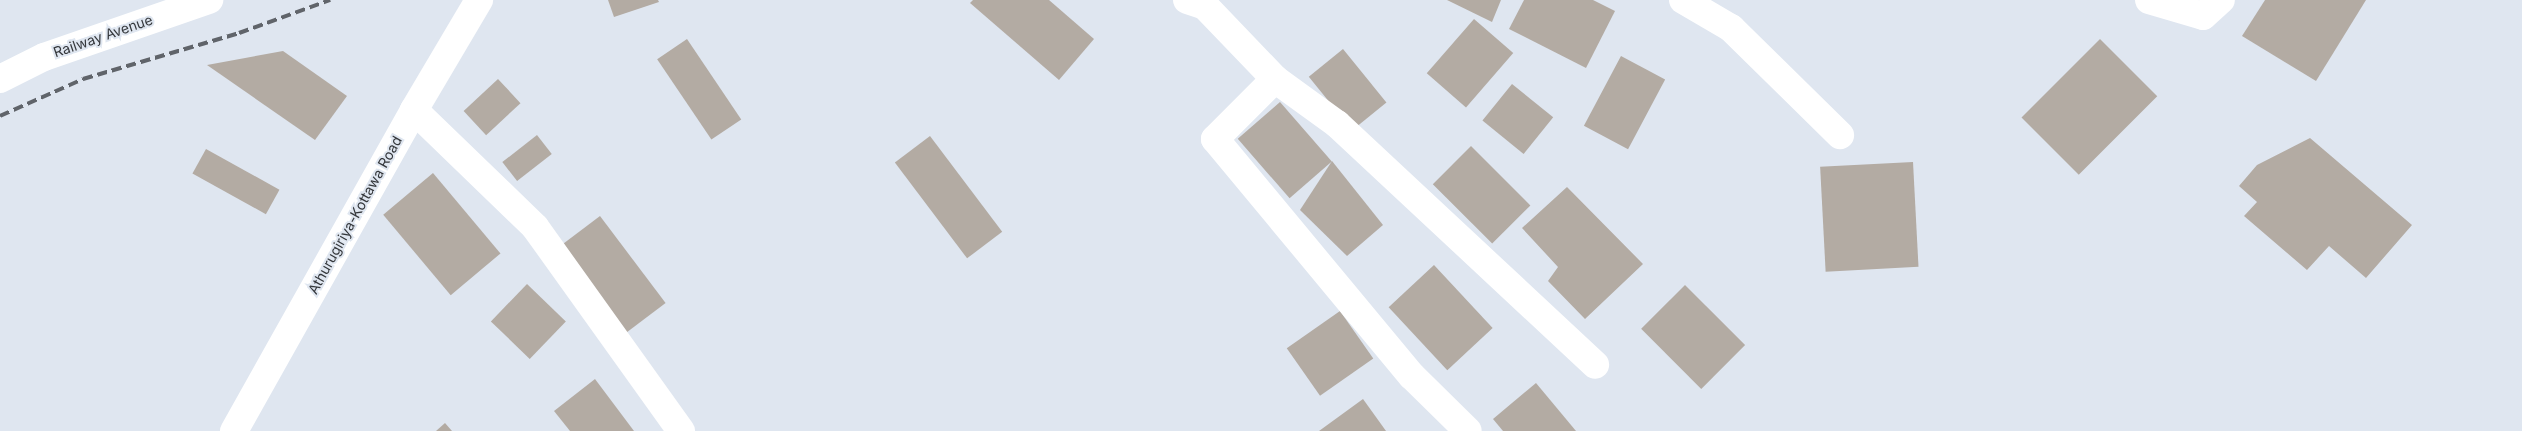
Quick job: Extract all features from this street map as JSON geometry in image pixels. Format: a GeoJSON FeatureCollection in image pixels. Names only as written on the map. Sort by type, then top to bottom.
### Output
{"type":"FeatureCollection","features":[{"type":"Feature","properties":{"kind":"street","name":"Railway Avenue"},"geometry":{"type":"LineString","coordinates":[[0,78],[44,57],[209,0]]}},
{"type":"Feature","properties":{"kind":"street","name":"Athurugiriya-Kottawa Road"},"geometry":{"type":"LineString","coordinates":[[234,431],[414,110],[479,0]]}},
{"type":"Feature","properties":{"kind":"street"},"geometry":{"type":"LineString","coordinates":[[1187,0],[1205,6],[1275,79],[1337,124],[1595,365]]}},
{"type":"Feature","properties":{"kind":"street"},"geometry":{"type":"LineString","coordinates":[[1683,0],[1731,28],[1840,135]]}},
{"type":"Feature","properties":{"kind":"street"},"geometry":{"type":"LineString","coordinates":[[2150,0],[2203,16],[2221,0]]}},
{"type":"Feature","properties":{"kind":"street"},"geometry":{"type":"LineString","coordinates":[[1275,79],[1215,139],[1412,376],[1468,431]]}},
{"type":"Feature","properties":{"kind":"street"},"geometry":{"type":"LineString","coordinates":[[414,110],[535,227],[681,431]]}},
{"type":"Feature","properties":{"kind":"building"},"geometry":{"type":"Polygon","coordinates":[[[608,0],[658,0],[659,2],[614,17],[608,0]]]}},
{"type":"Feature","properties":{"kind":"building"},"geometry":{"type":"Polygon","coordinates":[[[973,0],[1049,0],[1094,39],[1059,80],[970,3],[973,0]]]}},
{"type":"Feature","properties":{"kind":"building"},"geometry":{"type":"Polygon","coordinates":[[[1447,0],[1501,0],[1492,22],[1447,0]]]}},
{"type":"Feature","properties":{"kind":"building"},"geometry":{"type":"Polygon","coordinates":[[[1524,0],[1593,0],[1615,11],[1586,68],[1509,29],[1524,0]]]}},
{"type":"Feature","properties":{"kind":"building"},"geometry":{"type":"Polygon","coordinates":[[[2265,0],[2366,0],[2316,81],[2242,36],[2265,0]]]}},
{"type":"Feature","properties":{"kind":"building"},"geometry":{"type":"Polygon","coordinates":[[[1474,19],[1513,53],[1466,107],[1427,73],[1474,19]]]}},
{"type":"Feature","properties":{"kind":"building"},"geometry":{"type":"Polygon","coordinates":[[[687,39],[741,119],[711,140],[657,59],[687,39]]]}},
{"type":"Feature","properties":{"kind":"building"},"geometry":{"type":"Polygon","coordinates":[[[2100,39],[2157,96],[2079,175],[2022,117],[2100,39]]]}},
{"type":"Feature","properties":{"kind":"building"},"geometry":{"type":"Polygon","coordinates":[[[1343,49],[1386,103],[1352,130],[1309,77],[1343,49]]]}},
{"type":"Feature","properties":{"kind":"building"},"geometry":{"type":"Polygon","coordinates":[[[283,51],[347,96],[315,140],[207,65],[283,51]]]}},
{"type":"Feature","properties":{"kind":"building"},"geometry":{"type":"Polygon","coordinates":[[[1621,56],[1665,79],[1628,149],[1584,126],[1621,56]]]}},
{"type":"Feature","properties":{"kind":"building"},"geometry":{"type":"Polygon","coordinates":[[[498,79],[521,103],[486,135],[464,111],[498,79]]]}},
{"type":"Feature","properties":{"kind":"building"},"geometry":{"type":"Polygon","coordinates":[[[1512,84],[1553,117],[1524,154],[1482,121],[1512,84]]]}},
{"type":"Feature","properties":{"kind":"building"},"geometry":{"type":"Polygon","coordinates":[[[1280,102],[1332,162],[1290,198],[1238,139],[1280,102]]]}},
{"type":"Feature","properties":{"kind":"building"},"geometry":{"type":"Polygon","coordinates":[[[537,135],[552,154],[517,181],[502,162],[537,135]]]}},
{"type":"Feature","properties":{"kind":"building"},"geometry":{"type":"Polygon","coordinates":[[[930,136],[1002,232],[967,258],[895,162],[930,136]]]}},
{"type":"Feature","properties":{"kind":"building"},"geometry":{"type":"Polygon","coordinates":[[[2310,138],[2412,225],[2366,278],[2329,246],[2307,270],[2244,216],[2257,202],[2239,186],[2257,165],[2310,138]]]}},
{"type":"Feature","properties":{"kind":"building"},"geometry":{"type":"Polygon","coordinates":[[[1471,146],[1530,205],[1492,244],[1433,184],[1471,146]]]}},
{"type":"Feature","properties":{"kind":"building"},"geometry":{"type":"Polygon","coordinates":[[[206,149],[279,190],[266,214],[192,173],[206,149]]]}},
{"type":"Feature","properties":{"kind":"building"},"geometry":{"type":"Polygon","coordinates":[[[1332,161],[1383,225],[1347,256],[1300,210],[1332,161]]]}},
{"type":"Feature","properties":{"kind":"building"},"geometry":{"type":"Polygon","coordinates":[[[1913,162],[1918,267],[1826,272],[1820,167],[1913,162]]]}},
{"type":"Feature","properties":{"kind":"building"},"geometry":{"type":"Polygon","coordinates":[[[433,173],[500,253],[451,295],[383,215],[433,173]]]}},
{"type":"Feature","properties":{"kind":"building"},"geometry":{"type":"Polygon","coordinates":[[[1567,187],[1643,264],[1585,319],[1548,281],[1558,267],[1522,228],[1567,187]]]}},
{"type":"Feature","properties":{"kind":"building"},"geometry":{"type":"Polygon","coordinates":[[[600,216],[666,303],[621,337],[555,250],[600,216]]]}},
{"type":"Feature","properties":{"kind":"building"},"geometry":{"type":"Polygon","coordinates":[[[1434,265],[1493,328],[1447,370],[1389,307],[1434,265]]]}},
{"type":"Feature","properties":{"kind":"building"},"geometry":{"type":"Polygon","coordinates":[[[527,284],[566,322],[530,359],[491,321],[527,284]]]}},
{"type":"Feature","properties":{"kind":"building"},"geometry":{"type":"Polygon","coordinates":[[[1685,285],[1745,345],[1701,389],[1641,329],[1685,285]]]}},
{"type":"Feature","properties":{"kind":"building"},"geometry":{"type":"Polygon","coordinates":[[[1340,311],[1373,359],[1320,396],[1287,348],[1340,311]]]}},
{"type":"Feature","properties":{"kind":"building"},"geometry":{"type":"Polygon","coordinates":[[[595,379],[634,431],[570,431],[554,411],[595,379]]]}},
{"type":"Feature","properties":{"kind":"building"},"geometry":{"type":"Polygon","coordinates":[[[1536,383],[1576,431],[1503,431],[1493,419],[1536,383]]]}},
{"type":"Feature","properties":{"kind":"building"},"geometry":{"type":"Polygon","coordinates":[[[1363,399],[1386,431],[1319,431],[1363,399]]]}},
{"type":"Feature","properties":{"kind":"building"},"geometry":{"type":"Polygon","coordinates":[[[445,423],[452,431],[436,431],[445,423]]]}},
{"type":"Feature","properties":{"kind":"railway"},"geometry":{"type":"LineString","coordinates":[[0,116],[83,79],[239,33],[330,0]]}}]}
